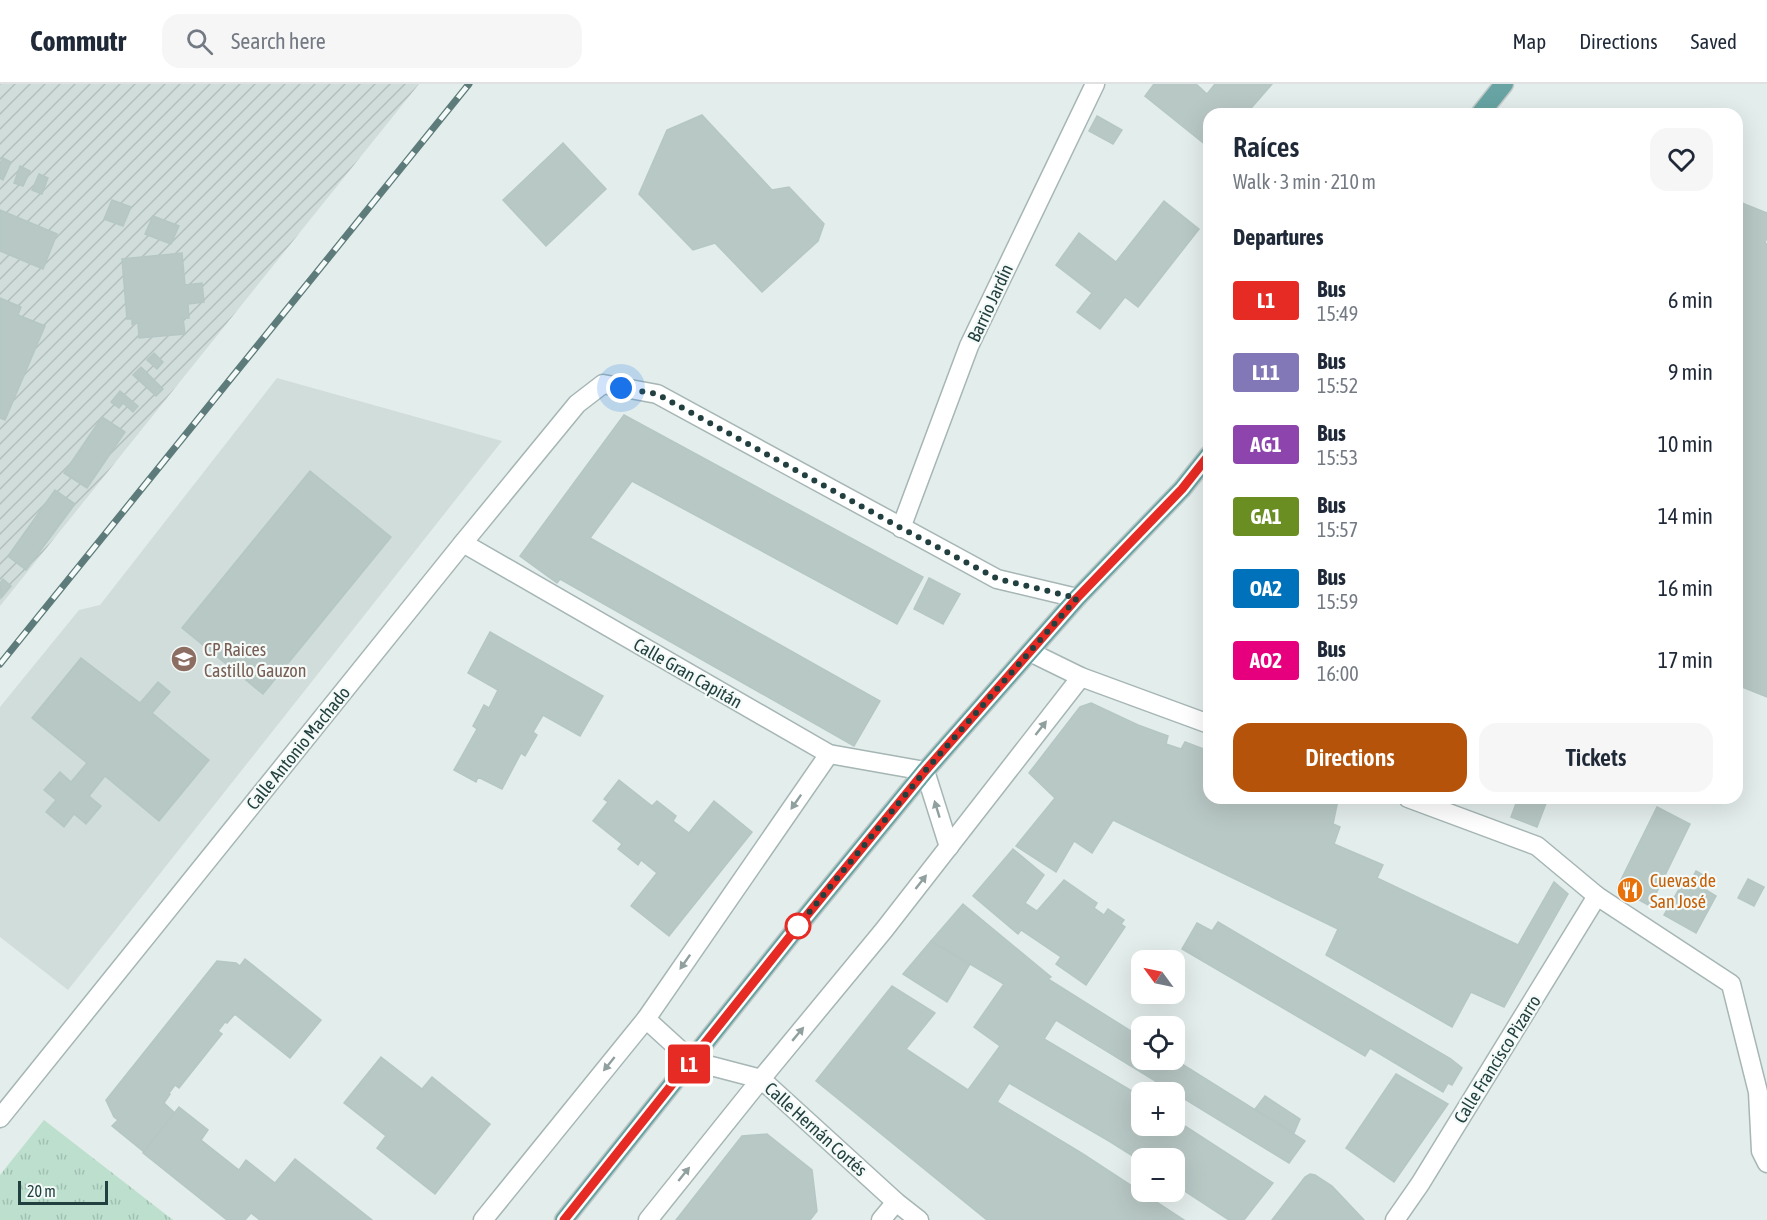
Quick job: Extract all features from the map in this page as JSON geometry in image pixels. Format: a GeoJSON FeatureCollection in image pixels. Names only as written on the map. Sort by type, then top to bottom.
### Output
{"type":"FeatureCollection","features":[{"type":"Feature","properties":{"kind":"main road"},"geometry":{"type":"LineString","coordinates":[[1485,108],[1504,84]]}},
{"type":"Feature","properties":{"kind":"main road"},"geometry":{"type":"LineString","coordinates":[[564,1220],[925,771],[1077,598],[1182,489],[1203,463]]}},
{"type":"Feature","properties":{"kind":"street","name":"Barrio Jardín"},"geometry":{"type":"LineString","coordinates":[[901,528],[969,346],[1095,84]]}},
{"type":"Feature","properties":{"kind":"street","name":"Calle Antonio Machado"},"geometry":{"type":"LineString","coordinates":[[0,1119],[577,404],[603,384],[657,394],[901,528]]}},
{"type":"Feature","properties":{"kind":"street"},"geometry":{"type":"LineString","coordinates":[[901,528],[998,579],[1077,598]]}},
{"type":"Feature","properties":{"kind":"street","name":"Calle Gran Capitán"},"geometry":{"type":"LineString","coordinates":[[463,543],[829,754],[925,771]]}},
{"type":"Feature","properties":{"kind":"street"},"geometry":{"type":"LineString","coordinates":[[1030,652],[1081,676],[1203,722]]}},
{"type":"Feature","properties":{"kind":"street"},"geometry":{"type":"LineString","coordinates":[[648,1220],[884,930],[1081,676]]}},
{"type":"Feature","properties":{"kind":"street"},"geometry":{"type":"LineString","coordinates":[[483,1220],[646,1019],[829,754]]}},
{"type":"Feature","properties":{"kind":"street"},"geometry":{"type":"LineString","coordinates":[[925,771],[949,847]]}},
{"type":"Feature","properties":{"kind":"street"},"geometry":{"type":"LineString","coordinates":[[1424,804],[1538,846],[1597,896],[1731,984],[1758,1092],[1761,1151],[1767,1163]]}},
{"type":"Feature","properties":{"kind":"street","name":"Calle Francisco Pizarro"},"geometry":{"type":"LineString","coordinates":[[1395,1220],[1420,1184],[1597,896]]}},
{"type":"Feature","properties":{"kind":"street","name":"Calle Hernán Cortés"},"geometry":{"type":"LineString","coordinates":[[646,1019],[692,1061],[761,1079],[896,1202],[919,1220]]}},
{"type":"Feature","properties":{"kind":"street"},"geometry":{"type":"LineString","coordinates":[[881,1220],[896,1202]]}},
{"type":"Feature","properties":{"kind":"shaded area"},"geometry":{"type":"Polygon","coordinates":[[[0,84],[419,84],[0,606],[0,84]]]}},
{"type":"Feature","properties":{"kind":"shaded area","name":"CP Raices Castillo Gauzon"},"geometry":{"type":"Polygon","coordinates":[[[277,378],[502,441],[68,990],[0,937],[0,707],[79,610],[100,605],[277,378]]]}},
{"type":"Feature","properties":{"kind":"green space"},"geometry":{"type":"Polygon","coordinates":[[[44,1120],[173,1220],[0,1220],[0,1175],[44,1120]]]}},
{"type":"Feature","properties":{"kind":"building"},"geometry":{"type":"Polygon","coordinates":[[[1154,84],[1196,84],[1207,94],[1215,84],[1272,84],[1251,108],[1203,108],[1203,143],[1145,96],[1154,84]]]}},
{"type":"Feature","properties":{"kind":"building"},"geometry":{"type":"Polygon","coordinates":[[[702,115],[772,190],[789,187],[824,224],[818,241],[762,292],[715,243],[693,250],[639,194],[667,130],[702,115]]]}},
{"type":"Feature","properties":{"kind":"building"},"geometry":{"type":"Polygon","coordinates":[[[1097,116],[1122,130],[1113,144],[1089,131],[1097,116]]]}},
{"type":"Feature","properties":{"kind":"building"},"geometry":{"type":"Polygon","coordinates":[[[563,143],[606,189],[546,246],[503,200],[563,143]]]}},
{"type":"Feature","properties":{"kind":"building"},"geometry":{"type":"Polygon","coordinates":[[[3,158],[11,162],[3,180],[0,178],[0,163],[3,158]]]}},
{"type":"Feature","properties":{"kind":"building"},"geometry":{"type":"Polygon","coordinates":[[[20,166],[30,171],[23,186],[14,183],[20,166]]]}},
{"type":"Feature","properties":{"kind":"building"},"geometry":{"type":"Polygon","coordinates":[[[39,174],[48,178],[42,194],[32,190],[39,174]]]}},
{"type":"Feature","properties":{"kind":"building"},"geometry":{"type":"Polygon","coordinates":[[[112,200],[131,207],[123,226],[104,219],[112,200]]]}},
{"type":"Feature","properties":{"kind":"building"},"geometry":{"type":"Polygon","coordinates":[[[1164,201],[1199,229],[1138,307],[1125,297],[1100,329],[1077,312],[1092,293],[1056,265],[1079,233],[1116,262],[1164,201]]]}},
{"type":"Feature","properties":{"kind":"building"},"geometry":{"type":"Polygon","coordinates":[[[1743,203],[1767,213],[1765,243],[1767,244],[1767,697],[1743,687],[1743,203]]]}},
{"type":"Feature","properties":{"kind":"building"},"geometry":{"type":"Polygon","coordinates":[[[0,210],[57,234],[43,269],[0,251],[0,210]]]}},
{"type":"Feature","properties":{"kind":"building"},"geometry":{"type":"Polygon","coordinates":[[[153,216],[179,226],[171,244],[145,234],[153,216]]]}},
{"type":"Feature","properties":{"kind":"building"},"geometry":{"type":"Polygon","coordinates":[[[182,253],[185,285],[202,283],[204,302],[188,304],[189,318],[183,318],[185,334],[139,338],[138,323],[132,324],[132,319],[127,319],[122,259],[182,253]]]}},
{"type":"Feature","properties":{"kind":"building"},"geometry":{"type":"Polygon","coordinates":[[[0,298],[21,307],[18,315],[45,326],[5,420],[0,418],[0,298]]]}},
{"type":"Feature","properties":{"kind":"building"},"geometry":{"type":"Polygon","coordinates":[[[154,353],[163,362],[157,369],[147,360],[154,353]]]}},
{"type":"Feature","properties":{"kind":"building"},"geometry":{"type":"Polygon","coordinates":[[[141,367],[163,389],[156,396],[133,375],[141,367]]]}},
{"type":"Feature","properties":{"kind":"building"},"geometry":{"type":"Polygon","coordinates":[[[120,391],[138,406],[133,412],[123,403],[119,408],[111,402],[120,391]]]}},
{"type":"Feature","properties":{"kind":"building"},"geometry":{"type":"Polygon","coordinates":[[[624,415],[923,577],[897,624],[632,481],[590,538],[880,701],[854,746],[560,579],[557,583],[520,556],[624,415]]]}},
{"type":"Feature","properties":{"kind":"building"},"geometry":{"type":"Polygon","coordinates":[[[102,417],[125,432],[87,488],[64,473],[102,417]]]}},
{"type":"Feature","properties":{"kind":"building"},"geometry":{"type":"Polygon","coordinates":[[[310,471],[391,537],[263,694],[182,628],[310,471]]]}},
{"type":"Feature","properties":{"kind":"building"},"geometry":{"type":"Polygon","coordinates":[[[55,490],[75,504],[26,570],[8,556],[55,490]]]}},
{"type":"Feature","properties":{"kind":"building"},"geometry":{"type":"Polygon","coordinates":[[[929,578],[960,594],[943,624],[914,609],[929,578]]]}},
{"type":"Feature","properties":{"kind":"building"},"geometry":{"type":"Polygon","coordinates":[[[3,579],[11,586],[1,598],[0,583],[3,579]]]}},
{"type":"Feature","properties":{"kind":"building"},"geometry":{"type":"Polygon","coordinates":[[[490,632],[603,696],[580,736],[543,715],[533,732],[537,735],[525,756],[521,753],[502,789],[478,777],[476,782],[454,770],[477,729],[473,726],[484,705],[489,708],[498,690],[468,673],[490,632]]]}},
{"type":"Feature","properties":{"kind":"building"},"geometry":{"type":"Polygon","coordinates":[[[81,658],[140,703],[158,682],[170,692],[152,713],[209,760],[159,821],[105,776],[89,796],[101,806],[86,824],[74,814],[64,827],[46,812],[56,800],[44,790],[60,772],[71,782],[87,763],[32,718],[81,658]]]}},
{"type":"Feature","properties":{"kind":"building"},"geometry":{"type":"Polygon","coordinates":[[[1091,703],[1168,736],[1166,744],[1181,749],[1185,742],[1203,749],[1203,804],[1337,804],[1333,824],[1340,827],[1334,844],[1383,865],[1377,878],[1518,945],[1554,882],[1568,894],[1504,1007],[1471,992],[1452,1027],[1326,955],[1338,929],[1113,820],[1092,853],[1074,841],[1056,872],[1016,846],[1055,798],[1029,773],[1080,707],[1091,703]]]}},
{"type":"Feature","properties":{"kind":"building"},"geometry":{"type":"Polygon","coordinates":[[[619,780],[652,806],[657,801],[676,816],[673,821],[689,833],[714,801],[752,832],[669,936],[631,906],[657,873],[641,860],[638,865],[618,849],[622,844],[593,821],[608,802],[604,799],[619,780]]]}},
{"type":"Feature","properties":{"kind":"building"},"geometry":{"type":"Polygon","coordinates":[[[1516,804],[1546,804],[1537,827],[1511,817],[1516,804]]]}},
{"type":"Feature","properties":{"kind":"building"},"geometry":{"type":"Polygon","coordinates":[[[1657,807],[1690,824],[1650,906],[1617,888],[1657,807]]]}},
{"type":"Feature","properties":{"kind":"building"},"geometry":{"type":"Polygon","coordinates":[[[1013,849],[1044,875],[1025,903],[1037,911],[1064,880],[1097,903],[1094,908],[1104,915],[1108,909],[1124,920],[1121,924],[1125,927],[1086,985],[1056,964],[1061,957],[1021,930],[1018,934],[973,896],[1013,849]]]}},
{"type":"Feature","properties":{"kind":"building"},"geometry":{"type":"Polygon","coordinates":[[[1696,871],[1712,880],[1706,890],[1716,896],[1696,933],[1664,915],[1685,879],[1690,882],[1696,871]]]}},
{"type":"Feature","properties":{"kind":"building"},"geometry":{"type":"Polygon","coordinates":[[[1748,879],[1764,887],[1754,906],[1738,898],[1748,879]]]}},
{"type":"Feature","properties":{"kind":"building"},"geometry":{"type":"Polygon","coordinates":[[[963,904],[1051,977],[1048,979],[1131,1031],[1131,1066],[1056,1020],[1044,1039],[1131,1090],[1131,1136],[1185,1136],[1185,1126],[1273,1183],[1244,1220],[1229,1220],[1185,1191],[1185,1148],[1131,1148],[1131,1155],[1009,1083],[997,1102],[1131,1185],[1131,1202],[1156,1202],[1184,1220],[987,1220],[816,1081],[892,986],[935,1013],[906,1049],[968,1090],[1000,1046],[974,1027],[1004,984],[931,941],[963,904]]]}},
{"type":"Feature","properties":{"kind":"building"},"geometry":{"type":"Polygon","coordinates":[[[1218,922],[1451,1059],[1462,1068],[1452,1085],[1448,1083],[1443,1092],[1370,1048],[1365,1056],[1182,949],[1197,923],[1212,931],[1218,922]]]}},
{"type":"Feature","properties":{"kind":"building"},"geometry":{"type":"Polygon","coordinates":[[[931,941],[970,964],[947,1002],[903,974],[931,941]]]}},
{"type":"Feature","properties":{"kind":"building"},"geometry":{"type":"Polygon","coordinates":[[[245,959],[321,1020],[290,1058],[234,1015],[218,1031],[222,1034],[179,1088],[175,1085],[169,1093],[164,1103],[175,1113],[144,1152],[112,1126],[118,1120],[114,1117],[106,1100],[217,961],[236,963],[240,966],[245,959]]]}},
{"type":"Feature","properties":{"kind":"building"},"geometry":{"type":"Polygon","coordinates":[[[381,1057],[422,1089],[432,1077],[490,1124],[435,1194],[377,1148],[386,1136],[344,1103],[381,1057]]]}},
{"type":"Feature","properties":{"kind":"building"},"geometry":{"type":"Polygon","coordinates":[[[1185,1066],[1305,1141],[1289,1163],[1185,1099],[1185,1082],[1157,1082],[1137,1070],[1185,1070],[1185,1066]]]}},
{"type":"Feature","properties":{"kind":"building"},"geometry":{"type":"Polygon","coordinates":[[[1396,1074],[1448,1104],[1394,1182],[1346,1148],[1396,1074]]]}},
{"type":"Feature","properties":{"kind":"building"},"geometry":{"type":"Polygon","coordinates":[[[1265,1096],[1300,1119],[1294,1133],[1255,1109],[1265,1096]]]}},
{"type":"Feature","properties":{"kind":"building"},"geometry":{"type":"Polygon","coordinates":[[[179,1107],[208,1130],[201,1140],[239,1170],[246,1160],[275,1183],[295,1159],[372,1220],[260,1220],[251,1213],[245,1220],[227,1220],[143,1153],[179,1107]]]}},
{"type":"Feature","properties":{"kind":"building"},"geometry":{"type":"Polygon","coordinates":[[[767,1134],[812,1170],[817,1211],[810,1220],[676,1220],[742,1136],[767,1134]]]}},
{"type":"Feature","properties":{"kind":"building"},"geometry":{"type":"Polygon","coordinates":[[[1310,1174],[1332,1186],[1364,1220],[1272,1220],[1305,1177],[1310,1174]]]}},
{"type":"Feature","properties":{"kind":"railway"},"geometry":{"type":"LineString","coordinates":[[0,664],[469,84]]}},
{"type":"Feature","properties":{"kind":"bus line","name":"L1"},"geometry":{"type":"LineString","coordinates":[[564,1220],[925,771],[1077,598],[1182,489],[1203,463]]}},
{"type":"Feature","properties":{"kind":"place","name":"CP Raices Castillo Gauzon"},"geometry":{"type":"Point","coordinates":[184,659]}},
{"type":"Feature","properties":{"kind":"place","name":"Cuevas de San José"},"geometry":{"type":"Point","coordinates":[1630,890]}},
{"type":"Feature","properties":{"kind":"route"},"geometry":{"type":"LineString","coordinates":[[621,388],[657,394],[998,579],[1077,598],[925,771],[798,926]]}}]}
